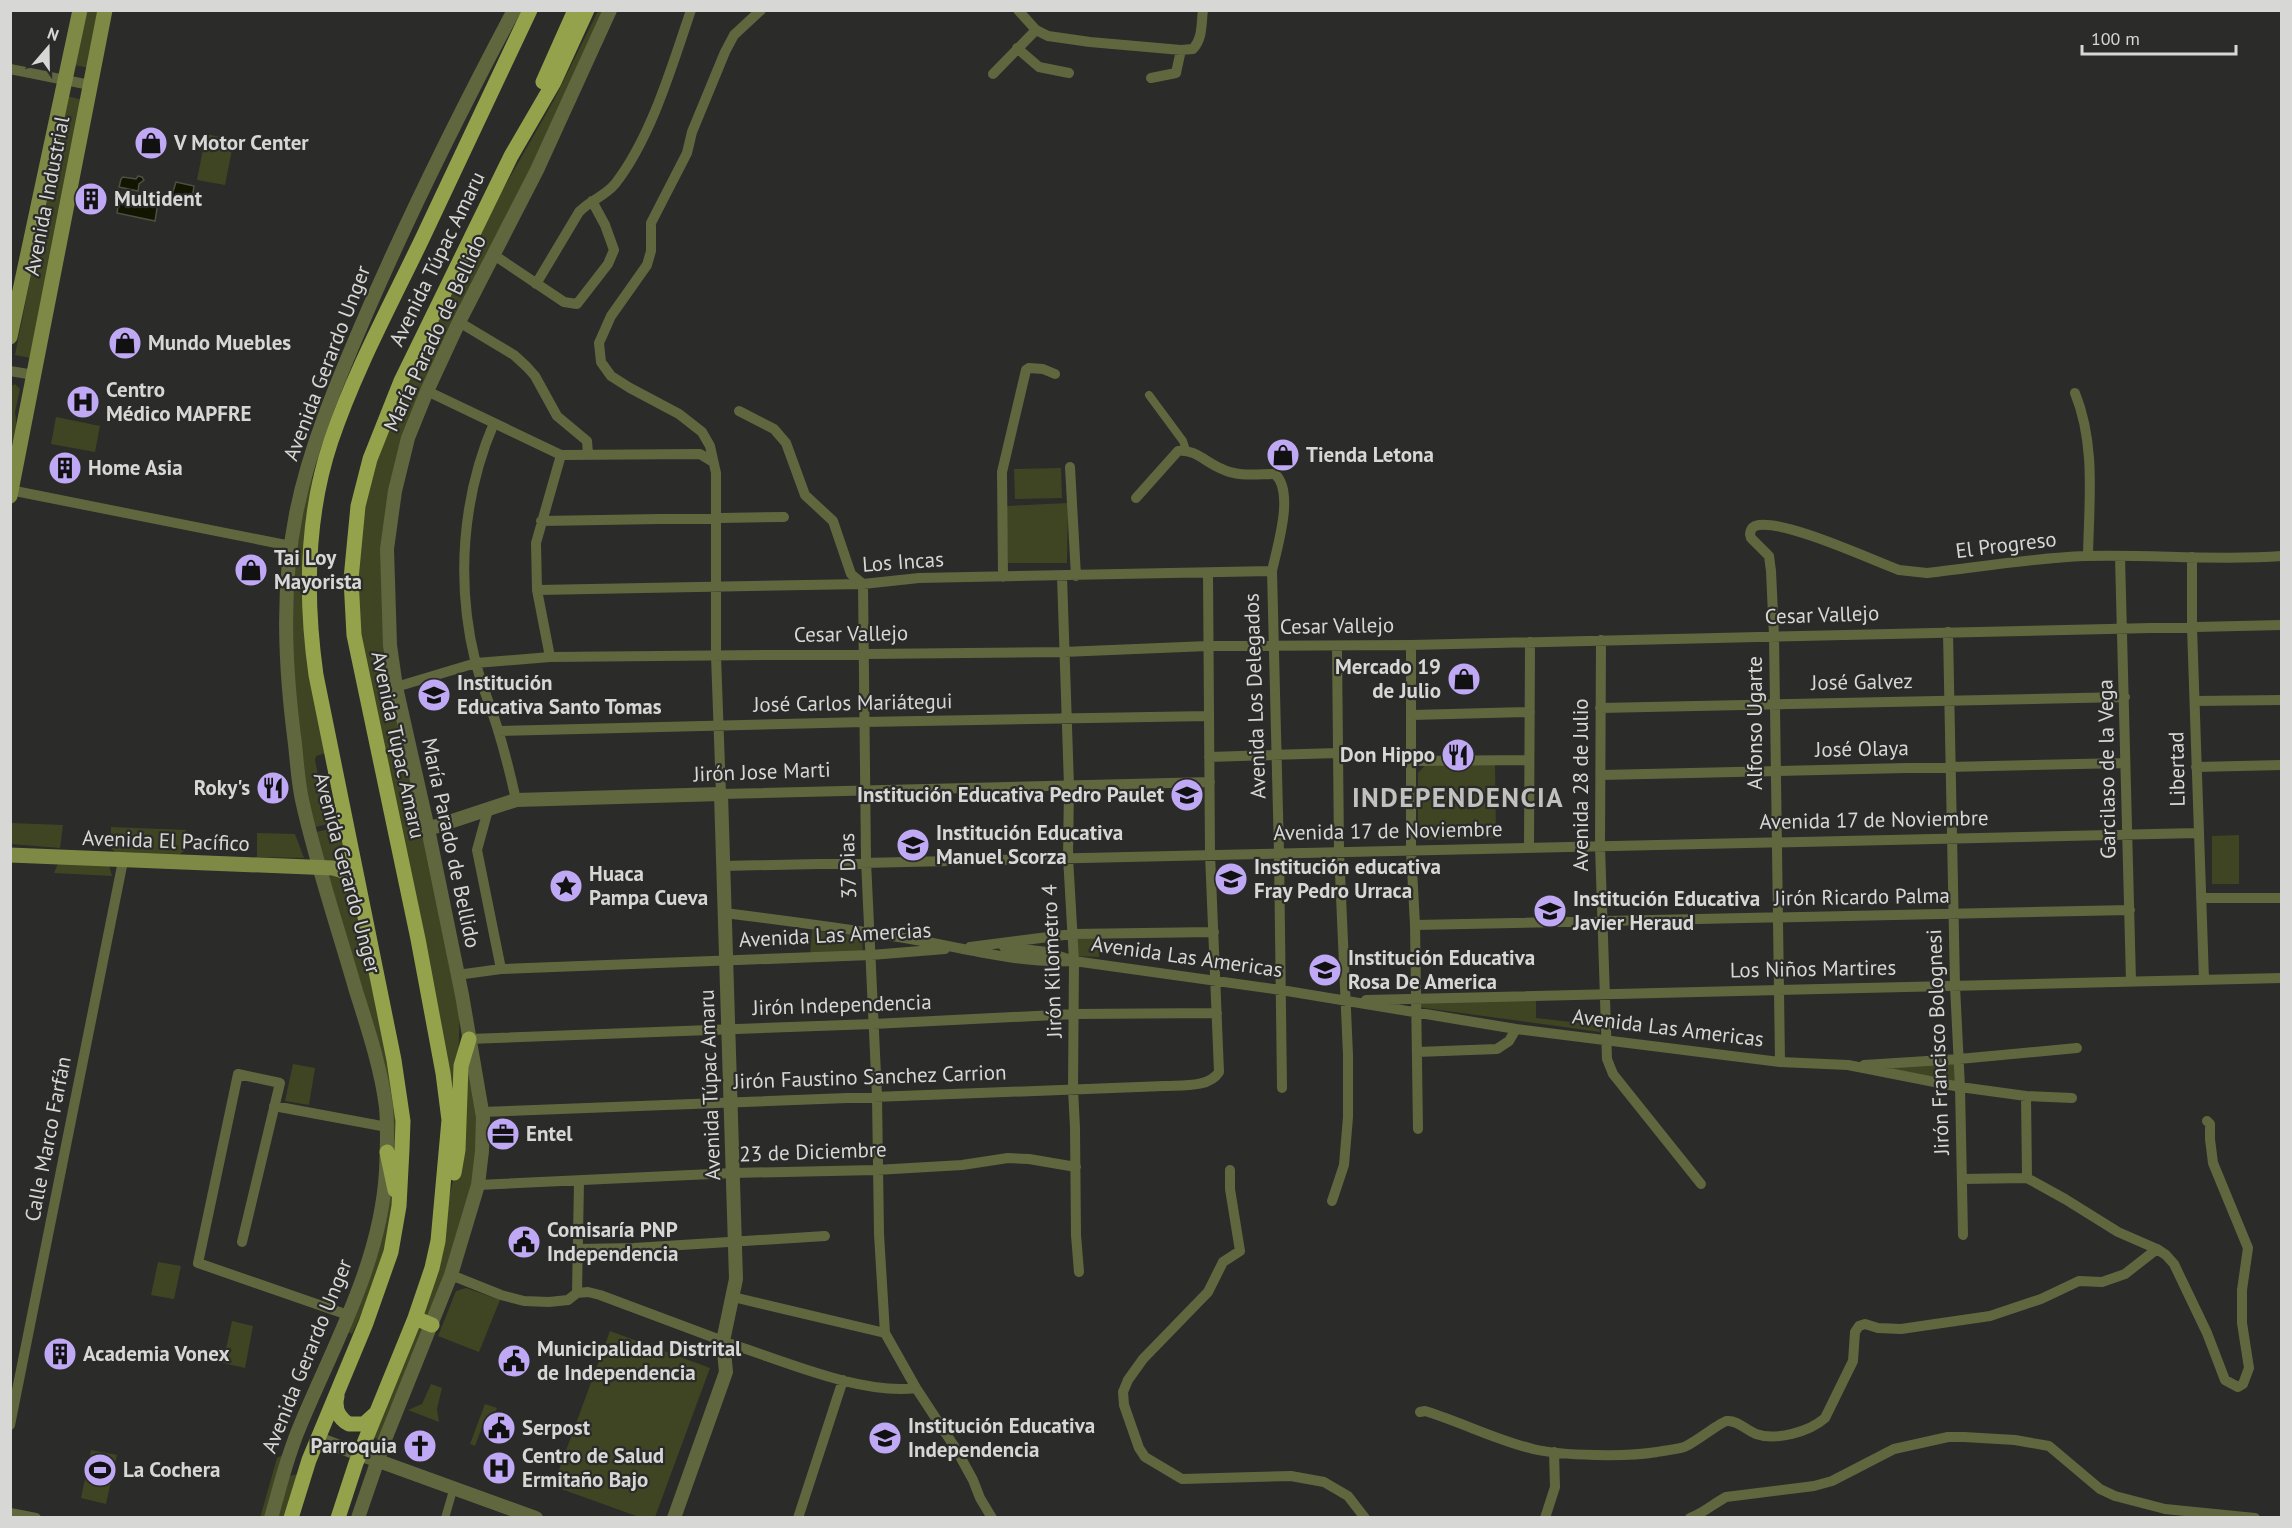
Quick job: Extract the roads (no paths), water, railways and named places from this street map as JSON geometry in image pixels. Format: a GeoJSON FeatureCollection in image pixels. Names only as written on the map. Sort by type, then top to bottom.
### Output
{"type":"FeatureCollection","features":[{"type":"Feature","properties":{"kind":"main road","name":"Avenida Industrial"},"geometry":{"type":"LineString","coordinates":[[10,338],[80,10]]}},
{"type":"Feature","properties":{"kind":"main road","name":"Avenida Industrial"},"geometry":{"type":"LineString","coordinates":[[11,492],[105,10]]}},
{"type":"Feature","properties":{"kind":"main road","name":"Avenida Túpac Amaru"},"geometry":{"type":"LineString","coordinates":[[291,1518],[318,1439],[340,1388],[391,1252],[399,1206],[403,1121],[394,1060],[311,641],[309,572],[311,538],[323,472],[335,431],[364,359],[530,10]]}},
{"type":"Feature","properties":{"kind":"main road"},"geometry":{"type":"LineString","coordinates":[[511,156],[575,10]]}},
{"type":"Feature","properties":{"kind":"main road","name":"Avenida Túpac Amaru"},"geometry":{"type":"LineString","coordinates":[[338,1518],[360,1454],[415,1318],[432,1268],[438,1240],[448,1141],[443,1073],[418,939],[354,635],[351,579],[358,506],[381,426],[401,381],[511,156],[554,82],[587,10]]}},
{"type":"Feature","properties":{"kind":"main road"},"geometry":{"type":"LineString","coordinates":[[325,867],[346,863],[351,852]]}},
{"type":"Feature","properties":{"kind":"main road","name":"Avenida El Pacífico"},"geometry":{"type":"LineString","coordinates":[[10,855],[325,867],[343,870],[357,879]]}},
{"type":"Feature","properties":{"kind":"main road"},"geometry":{"type":"LineString","coordinates":[[438,1240],[458,1150],[461,1066],[469,1039]]}},
{"type":"Feature","properties":{"kind":"main road"},"geometry":{"type":"LineString","coordinates":[[387,1152],[399,1206]]}},
{"type":"Feature","properties":{"kind":"main road"},"geometry":{"type":"LineString","coordinates":[[415,1318],[432,1324]]}},
{"type":"Feature","properties":{"kind":"main road"},"geometry":{"type":"LineString","coordinates":[[340,1388],[336,1408],[346,1423],[364,1424],[378,1409]]}},
{"type":"Feature","properties":{"kind":"street","name":"Avenida Gerardo Unger"},"geometry":{"type":"LineString","coordinates":[[271,1518],[295,1438],[348,1315],[373,1248],[381,1213],[387,1152],[386,1109],[374,1055],[325,867],[302,798],[288,695],[285,636],[291,546],[308,466],[341,375],[413,209],[514,10]]}},
{"type":"Feature","properties":{"kind":"street","name":"María Parado de Bellido"},"geometry":{"type":"LineString","coordinates":[[358,1518],[378,1460],[451,1275],[478,1185],[482,1151],[482,1112],[469,1039],[428,829],[396,687],[390,645],[387,570],[389,530],[400,464],[427,392],[459,322],[537,170],[610,10]]}},
{"type":"Feature","properties":{"kind":"street"},"geometry":{"type":"LineString","coordinates":[[536,284],[574,219],[584,206],[607,193],[636,153],[693,10]]}},
{"type":"Feature","properties":{"kind":"street","name":"Avenida Túpac Amaru"},"geometry":{"type":"LineString","coordinates":[[674,1518],[726,1372],[727,1342],[736,1279],[716,656],[716,473],[710,446],[702,432],[679,414],[630,388],[611,375],[601,362],[599,343],[610,316],[646,265],[651,251],[651,223],[687,153],[692,132],[725,52],[734,35],[760,10]]}},
{"type":"Feature","properties":{"kind":"street"},"geometry":{"type":"LineString","coordinates":[[1018,10],[1036,30],[1048,36],[1181,50],[1193,49],[1196,46],[1201,34],[1203,10]]}},
{"type":"Feature","properties":{"kind":"street"},"geometry":{"type":"LineString","coordinates":[[993,74],[1036,30]]}},
{"type":"Feature","properties":{"kind":"street"},"geometry":{"type":"LineString","coordinates":[[1017,48],[1039,67],[1069,73]]}},
{"type":"Feature","properties":{"kind":"street"},"geometry":{"type":"LineString","coordinates":[[1151,78],[1176,73],[1181,50]]}},
{"type":"Feature","properties":{"kind":"street"},"geometry":{"type":"LineString","coordinates":[[10,69],[90,85]]}},
{"type":"Feature","properties":{"kind":"street"},"geometry":{"type":"LineString","coordinates":[[494,255],[564,302],[577,304],[608,264],[614,250],[605,225],[592,201]]}},
{"type":"Feature","properties":{"kind":"street"},"geometry":{"type":"LineString","coordinates":[[459,322],[514,355],[527,367],[557,416],[587,441],[588,454]]}},
{"type":"Feature","properties":{"kind":"street"},"geometry":{"type":"LineString","coordinates":[[1003,577],[1002,472],[1026,370],[1040,368],[1055,374]]}},
{"type":"Feature","properties":{"kind":"street"},"geometry":{"type":"LineString","coordinates":[[10,370],[34,375]]}},
{"type":"Feature","properties":{"kind":"street"},"geometry":{"type":"LineString","coordinates":[[427,392],[561,455],[700,454],[713,462]]}},
{"type":"Feature","properties":{"kind":"street"},"geometry":{"type":"LineString","coordinates":[[2075,393],[2087,431],[2091,472],[2088,556]]}},
{"type":"Feature","properties":{"kind":"street"},"geometry":{"type":"LineString","coordinates":[[1136,498],[1172,455],[1186,450],[1149,395]]}},
{"type":"Feature","properties":{"kind":"street"},"geometry":{"type":"LineString","coordinates":[[739,411],[774,429],[786,443],[805,495],[833,521],[851,574],[863,584]]}},
{"type":"Feature","properties":{"kind":"street"},"geometry":{"type":"LineString","coordinates":[[494,423],[472,485],[464,561],[465,609],[476,663],[498,731],[516,800]]}},
{"type":"Feature","properties":{"kind":"street","name":"Avenida Los Delegados"},"geometry":{"type":"LineString","coordinates":[[1186,450],[1234,474],[1275,474],[1281,480],[1284,491],[1281,528],[1272,571],[1282,1088]]}},
{"type":"Feature","properties":{"kind":"street"},"geometry":{"type":"LineString","coordinates":[[550,657],[537,590],[535,555],[541,522],[561,455]]}},
{"type":"Feature","properties":{"kind":"street"},"geometry":{"type":"LineString","coordinates":[[1070,467],[1076,576]]}},
{"type":"Feature","properties":{"kind":"street"},"geometry":{"type":"LineString","coordinates":[[11,492],[291,546]]}},
{"type":"Feature","properties":{"kind":"street"},"geometry":{"type":"LineString","coordinates":[[541,522],[784,517]]}},
{"type":"Feature","properties":{"kind":"street","name":"El Progreso"},"geometry":{"type":"LineString","coordinates":[[1750,536],[1750,530],[1757,525],[1779,527],[1914,573],[2035,559],[2088,556],[2282,556]]}},
{"type":"Feature","properties":{"kind":"street","name":"Alfonso Ugarte"},"geometry":{"type":"LineString","coordinates":[[1750,536],[1769,556],[1774,636],[1779,1062]]}},
{"type":"Feature","properties":{"kind":"street","name":"Garcilaso de la Vega"},"geometry":{"type":"LineString","coordinates":[[2120,557],[2131,981]]}},
{"type":"Feature","properties":{"kind":"street","name":"Libertad"},"geometry":{"type":"LineString","coordinates":[[2192,557],[2192,627],[2204,980]]}},
{"type":"Feature","properties":{"kind":"street","name":"Los Incas"},"geometry":{"type":"LineString","coordinates":[[537,590],[863,584],[919,578],[1272,571]]}},
{"type":"Feature","properties":{"kind":"street"},"geometry":{"type":"LineString","coordinates":[[1208,573],[1210,855],[1217,1013]]}},
{"type":"Feature","properties":{"kind":"street","name":"Jirón Kilometro 4"},"geometry":{"type":"LineString","coordinates":[[1062,576],[1069,786],[1068,857],[1074,961],[1073,1089],[1078,1272]]}},
{"type":"Feature","properties":{"kind":"street","name":"37 Dias"},"geometry":{"type":"LineString","coordinates":[[863,584],[866,861],[877,1096],[876,1170],[885,1332]]}},
{"type":"Feature","properties":{"kind":"street","name":"Cesar Vallejo"},"geometry":{"type":"LineString","coordinates":[[396,687],[476,663],[550,657],[1063,652],[1208,646],[1411,645],[2282,625]]}},
{"type":"Feature","properties":{"kind":"street","name":"Jirón Francisco Bolognesi"},"geometry":{"type":"LineString","coordinates":[[1948,632],[1955,986],[1963,1235]]}},
{"type":"Feature","properties":{"kind":"street","name":"Avenida 28 de Julio"},"geometry":{"type":"LineString","coordinates":[[1601,640],[1600,846],[1608,1063],[1613,1074],[1701,1184]]}},
{"type":"Feature","properties":{"kind":"street"},"geometry":{"type":"LineString","coordinates":[[1529,847],[1530,642]]}},
{"type":"Feature","properties":{"kind":"street"},"geometry":{"type":"LineString","coordinates":[[1411,645],[1412,850],[1418,1129]]}},
{"type":"Feature","properties":{"kind":"street"},"geometry":{"type":"LineString","coordinates":[[1332,1200],[1344,1165],[1348,1117],[1348,1055],[1339,851],[1337,646]]}},
{"type":"Feature","properties":{"kind":"street","name":"José Galvez"},"geometry":{"type":"LineString","coordinates":[[1600,708],[2125,697]]}},
{"type":"Feature","properties":{"kind":"street"},"geometry":{"type":"LineString","coordinates":[[2195,701],[2282,700]]}},
{"type":"Feature","properties":{"kind":"street"},"geometry":{"type":"LineString","coordinates":[[1412,715],[1530,712]]}},
{"type":"Feature","properties":{"kind":"street","name":"José Carlos Mariátegui"},"geometry":{"type":"LineString","coordinates":[[498,731],[1209,716]]}},
{"type":"Feature","properties":{"kind":"street"},"geometry":{"type":"LineString","coordinates":[[1209,757],[1338,753]]}},
{"type":"Feature","properties":{"kind":"street"},"geometry":{"type":"LineString","coordinates":[[1412,761],[1529,760]]}},
{"type":"Feature","properties":{"kind":"street","name":"José Olaya"},"geometry":{"type":"LineString","coordinates":[[1601,775],[2124,763]]}},
{"type":"Feature","properties":{"kind":"street"},"geometry":{"type":"LineString","coordinates":[[2196,767],[2282,765]]}},
{"type":"Feature","properties":{"kind":"street","name":"Jirón Jose Marti"},"geometry":{"type":"LineString","coordinates":[[428,829],[516,800],[1210,782]]}},
{"type":"Feature","properties":{"kind":"street"},"geometry":{"type":"LineString","coordinates":[[488,810],[477,850],[501,969]]}},
{"type":"Feature","properties":{"kind":"street","name":"Avenida 17 de Noviembre"},"geometry":{"type":"LineString","coordinates":[[723,866],[866,861],[1775,843],[1953,837],[2127,836],[2198,832]]}},
{"type":"Feature","properties":{"kind":"street","name":"Calle Marco Farfán"},"geometry":{"type":"LineString","coordinates":[[10,1425],[123,861]]}},
{"type":"Feature","properties":{"kind":"street"},"geometry":{"type":"LineString","coordinates":[[2201,898],[2282,898]]}},
{"type":"Feature","properties":{"kind":"street","name":"Jirón Ricardo Palma"},"geometry":{"type":"LineString","coordinates":[[1415,925],[1602,923],[2130,910]]}},
{"type":"Feature","properties":{"kind":"street","name":"Avenida Las Americas"},"geometry":{"type":"LineString","coordinates":[[725,913],[870,932],[1002,957],[1049,963],[1074,961],[1281,990],[1516,1029],[1779,1062],[1848,1065],[1960,1087],[2026,1096],[2072,1098]]}},
{"type":"Feature","properties":{"kind":"street","name":"Avenida Las Amercias"},"geometry":{"type":"LineString","coordinates":[[457,975],[501,969],[871,955],[962,948],[1072,934],[1214,932]]}},
{"type":"Feature","properties":{"kind":"street","name":"Los Niños Martires"},"geometry":{"type":"LineString","coordinates":[[1345,1000],[2282,978]]}},
{"type":"Feature","properties":{"kind":"street","name":"Jirón Independencia"},"geometry":{"type":"LineString","coordinates":[[469,1039],[1074,1014],[1217,1013]]}},
{"type":"Feature","properties":{"kind":"street","name":"Jirón Faustino Sanchez Carrion"},"geometry":{"type":"LineString","coordinates":[[482,1112],[1164,1086],[1208,1082],[1219,1072],[1217,1013]]}},
{"type":"Feature","properties":{"kind":"street"},"geometry":{"type":"LineString","coordinates":[[1417,1053],[1493,1050],[1505,1045],[1516,1029]]}},
{"type":"Feature","properties":{"kind":"street"},"geometry":{"type":"LineString","coordinates":[[1848,1065],[1959,1059],[2077,1048]]}},
{"type":"Feature","properties":{"kind":"street"},"geometry":{"type":"LineString","coordinates":[[242,1242],[280,1083],[238,1074],[198,1263],[348,1315]]}},
{"type":"Feature","properties":{"kind":"street"},"geometry":{"type":"LineString","coordinates":[[2026,1096],[2027,1178]]}},
{"type":"Feature","properties":{"kind":"street"},"geometry":{"type":"LineString","coordinates":[[274,1106],[387,1127]]}},
{"type":"Feature","properties":{"kind":"street"},"geometry":{"type":"LineString","coordinates":[[1962,1179],[2027,1178],[2118,1232],[2166,1254],[2174,1264],[2207,1333],[2225,1380],[2238,1388],[2243,1384],[2249,1368],[2242,1323],[2242,1290],[2248,1248],[2213,1163],[2210,1124],[2207,1121]]}},
{"type":"Feature","properties":{"kind":"street","name":"23 de Diciembre"},"geometry":{"type":"LineString","coordinates":[[478,1185],[733,1173],[876,1170],[962,1165],[1008,1158],[1076,1167]]}},
{"type":"Feature","properties":{"kind":"street"},"geometry":{"type":"LineString","coordinates":[[1230,1170],[1230,1189],[1240,1251],[1223,1262],[1208,1292],[1143,1359],[1125,1387],[1124,1405],[1139,1448],[1145,1457],[1182,1479],[1292,1476],[1324,1482],[1348,1496],[1365,1518]]}},
{"type":"Feature","properties":{"kind":"street"},"geometry":{"type":"LineString","coordinates":[[577,1293],[579,1181]]}},
{"type":"Feature","properties":{"kind":"street"},"geometry":{"type":"LineString","coordinates":[[578,1249],[825,1236]]}},
{"type":"Feature","properties":{"kind":"street"},"geometry":{"type":"LineString","coordinates":[[1420,1412],[1425,1411],[1457,1421],[1534,1449],[1554,1452],[1599,1455],[1650,1453],[1683,1447],[1707,1434],[1722,1422],[1729,1421],[1756,1434],[1776,1436],[1817,1425],[1825,1418],[1853,1361],[1856,1332],[1859,1326],[1866,1324],[1878,1328],[1900,1329],[1990,1316],[2040,1299],[2079,1281],[2102,1282],[2125,1274],[2157,1249]]}},
{"type":"Feature","properties":{"kind":"street"},"geometry":{"type":"LineString","coordinates":[[451,1275],[501,1295],[524,1301],[568,1300],[577,1293],[588,1292],[727,1342],[843,1380],[900,1390],[916,1388]]}},
{"type":"Feature","properties":{"kind":"street"},"geometry":{"type":"LineString","coordinates":[[733,1297],[885,1332],[916,1388],[956,1449],[992,1518]]}},
{"type":"Feature","properties":{"kind":"street"},"geometry":{"type":"LineString","coordinates":[[798,1518],[843,1380]]}},
{"type":"Feature","properties":{"kind":"street"},"geometry":{"type":"LineString","coordinates":[[1690,1518],[1701,1514],[1715,1502],[1726,1497],[1814,1486],[1832,1480],[1894,1449],[1948,1437],[2024,1441],[2049,1446],[2110,1495],[2165,1509],[2254,1518]]}},
{"type":"Feature","properties":{"kind":"street"},"geometry":{"type":"LineString","coordinates":[[318,1439],[536,1518]]}},
{"type":"Feature","properties":{"kind":"street"},"geometry":{"type":"LineString","coordinates":[[1545,1518],[1555,1487],[1554,1452]]}},
{"type":"Feature","properties":{"kind":"street"},"geometry":{"type":"LineString","coordinates":[[445,1518],[454,1487]]}},
{"type":"Feature","properties":{"kind":"street"},"geometry":{"type":"LineString","coordinates":[[10,1513],[36,1518]]}},
{"type":"Feature","properties":{"kind":"place","name":"V Motor Center"},"geometry":{"type":"Point","coordinates":[151,143]}},
{"type":"Feature","properties":{"kind":"place","name":"Multident"},"geometry":{"type":"Point","coordinates":[91,199]}},
{"type":"Feature","properties":{"kind":"place","name":"Mundo Muebles"},"geometry":{"type":"Point","coordinates":[125,343]}},
{"type":"Feature","properties":{"kind":"place","name":"Centro Médico MAPFRE"},"geometry":{"type":"Point","coordinates":[83,402]}},
{"type":"Feature","properties":{"kind":"place","name":"Tienda Letona"},"geometry":{"type":"Point","coordinates":[1283,455]}},
{"type":"Feature","properties":{"kind":"place","name":"Home Asia"},"geometry":{"type":"Point","coordinates":[65,468]}},
{"type":"Feature","properties":{"kind":"place","name":"Tai Loy Mayorista"},"geometry":{"type":"Point","coordinates":[251,570]}},
{"type":"Feature","properties":{"kind":"place","name":"Mercado 19 de Julio"},"geometry":{"type":"Point","coordinates":[1464,679]}},
{"type":"Feature","properties":{"kind":"place","name":"Institución Educativa Santo Tomas"},"geometry":{"type":"Point","coordinates":[434,695]}},
{"type":"Feature","properties":{"kind":"place","name":"Don Hippo"},"geometry":{"type":"Point","coordinates":[1458,755]}},
{"type":"Feature","properties":{"kind":"place","name":"Roky's"},"geometry":{"type":"Point","coordinates":[273,788]}},
{"type":"Feature","properties":{"kind":"place","name":"Institución Educativa Pedro Paulet"},"geometry":{"type":"Point","coordinates":[1187,795]}},
{"type":"Feature","properties":{"kind":"place","name":"Institución Educativa Manuel Scorza"},"geometry":{"type":"Point","coordinates":[913,845]}},
{"type":"Feature","properties":{"kind":"place","name":"Institución educativa Fray Pedro Urraca"},"geometry":{"type":"Point","coordinates":[1231,879]}},
{"type":"Feature","properties":{"kind":"place","name":"Huaca Pampa Cueva"},"geometry":{"type":"Point","coordinates":[566,886]}},
{"type":"Feature","properties":{"kind":"place","name":"Institución Educativa Javier Heraud"},"geometry":{"type":"Point","coordinates":[1550,911]}},
{"type":"Feature","properties":{"kind":"place","name":"Institución Educativa Rosa De America"},"geometry":{"type":"Point","coordinates":[1325,970]}},
{"type":"Feature","properties":{"kind":"place","name":"Entel"},"geometry":{"type":"Point","coordinates":[503,1134]}},
{"type":"Feature","properties":{"kind":"place","name":"Comisaría PNP Independencia"},"geometry":{"type":"Point","coordinates":[524,1242]}},
{"type":"Feature","properties":{"kind":"place","name":"Academia Vonex"},"geometry":{"type":"Point","coordinates":[60,1354]}},
{"type":"Feature","properties":{"kind":"place","name":"Municipalidad Distrital de Independencia"},"geometry":{"type":"Point","coordinates":[514,1361]}},
{"type":"Feature","properties":{"kind":"place","name":"Serpost"},"geometry":{"type":"Point","coordinates":[499,1428]}},
{"type":"Feature","properties":{"kind":"place","name":"Institución Educativa Independencia"},"geometry":{"type":"Point","coordinates":[885,1438]}},
{"type":"Feature","properties":{"kind":"place","name":"Parroquia"},"geometry":{"type":"Point","coordinates":[420,1446]}},
{"type":"Feature","properties":{"kind":"place","name":"Centro de Salud Ermitaño Bajo"},"geometry":{"type":"Point","coordinates":[499,1468]}},
{"type":"Feature","properties":{"kind":"place","name":"La Cochera"},"geometry":{"type":"Point","coordinates":[100,1470]}},
{"type":"Feature","properties":{"kind":"district","name":"INDEPENDENCIA"},"geometry":{"type":"Point","coordinates":[1458,798]}}]}
